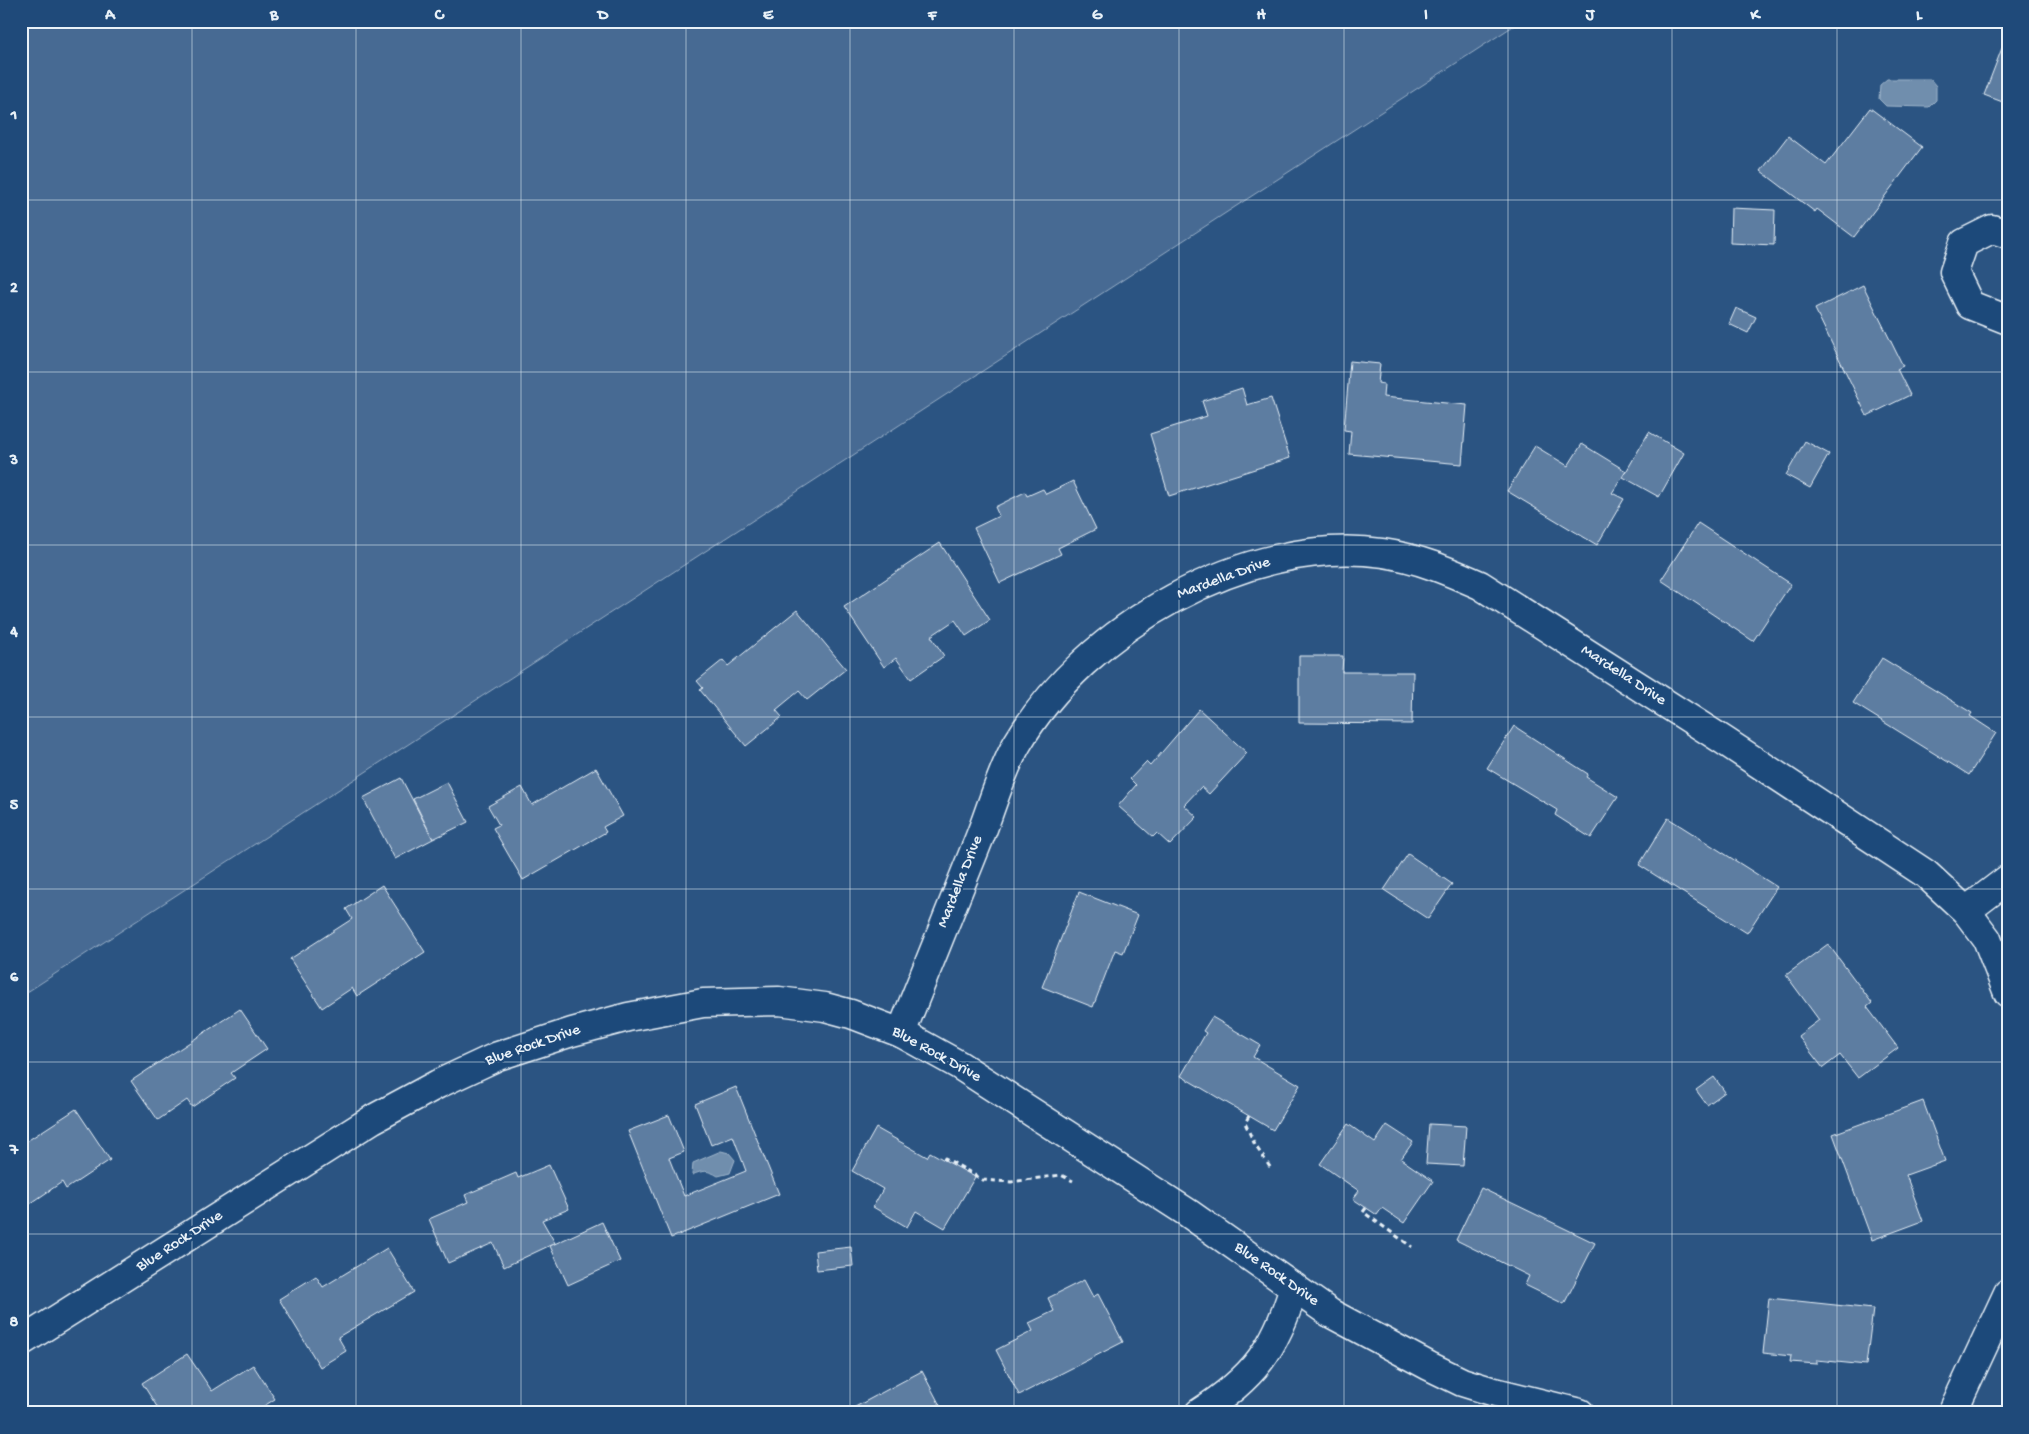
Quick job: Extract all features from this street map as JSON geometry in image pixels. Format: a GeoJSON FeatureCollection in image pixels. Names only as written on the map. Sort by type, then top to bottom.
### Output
{"type":"FeatureCollection","features":[{"type":"Feature","properties":{"kind":"street"},"geometry":{"type":"LineString","coordinates":[[2008,234],[1992,229],[1964,244],[1954,272],[1970,305],[2008,320]]}},
{"type":"Feature","properties":{"kind":"street","name":"Mardella Drive"},"geometry":{"type":"LineString","coordinates":[[901,1033],[1016,746],[1057,690],[1112,637],[1170,599],[1234,572],[1281,558],[1339,550],[1383,553],[1426,562],[1480,585],[1723,740],[1919,870],[1948,893],[1966,911],[1987,939],[2008,993]]}},
{"type":"Feature","properties":{"kind":"street"},"geometry":{"type":"LineString","coordinates":[[1966,911],[2008,879]]}},
{"type":"Feature","properties":{"kind":"street","name":"Blue Rock Drive"},"geometry":{"type":"LineString","coordinates":[[21,1342],[373,1118],[438,1084],[504,1053],[600,1024],[703,1003],[779,1002],[825,1007],[851,1014],[901,1033],[959,1065],[1188,1213],[1330,1312],[1462,1382],[1580,1413]]}},
{"type":"Feature","properties":{"kind":"street"},"geometry":{"type":"LineString","coordinates":[[1199,1413],[1245,1378],[1266,1354],[1284,1322],[1294,1287]]}},
{"type":"Feature","properties":{"kind":"street"},"geometry":{"type":"LineString","coordinates":[[1952,1413],[2008,1294]]}},
{"type":"Feature","properties":{"kind":"path"},"geometry":{"type":"LineString","coordinates":[[1249,1116],[1245,1123],[1255,1145],[1272,1170]]}},
{"type":"Feature","properties":{"kind":"path"},"geometry":{"type":"LineString","coordinates":[[944,1160],[945,1158],[983,1180],[1011,1182],[1061,1175],[1072,1181]]}},
{"type":"Feature","properties":{"kind":"path"},"geometry":{"type":"LineString","coordinates":[[1366,1208],[1363,1212],[1412,1247]]}},
{"type":"Feature","properties":{"kind":"shaded area"},"geometry":{"type":"Polygon","coordinates":[[[21,21],[1521,21],[21,996],[21,21]]]}},
{"type":"Feature","properties":{"kind":"shaded area"},"geometry":{"type":"Polygon","coordinates":[[[1887,79],[1930,79],[1936,86],[1936,100],[1929,107],[1886,106],[1879,99],[1880,85],[1887,79]]]}},
{"type":"Feature","properties":{"kind":"shaded area"},"geometry":{"type":"Polygon","coordinates":[[[721,1151],[729,1153],[735,1160],[730,1173],[718,1176],[705,1171],[692,1175],[693,1163],[721,1151]]]}},
{"type":"Feature","properties":{"kind":"building"},"geometry":{"type":"Polygon","coordinates":[[[2002,48],[2008,50],[2008,104],[1984,95],[2002,48]]]}},
{"type":"Feature","properties":{"kind":"building"},"geometry":{"type":"Polygon","coordinates":[[[1870,108],[1922,147],[1854,237],[1817,209],[1815,212],[1761,171],[1788,136],[1826,165],[1870,108]]]}},
{"type":"Feature","properties":{"kind":"building"},"geometry":{"type":"Polygon","coordinates":[[[1731,208],[1775,210],[1774,245],[1730,243],[1731,208]]]}},
{"type":"Feature","properties":{"kind":"building"},"geometry":{"type":"Polygon","coordinates":[[[1863,285],[1903,366],[1897,369],[1910,395],[1867,416],[1815,309],[1863,285]]]}},
{"type":"Feature","properties":{"kind":"building"},"geometry":{"type":"Polygon","coordinates":[[[1736,308],[1756,317],[1748,333],[1729,324],[1736,308]]]}},
{"type":"Feature","properties":{"kind":"building"},"geometry":{"type":"Polygon","coordinates":[[[1350,361],[1380,364],[1378,383],[1384,384],[1383,397],[1467,405],[1462,464],[1349,454],[1351,431],[1344,430],[1350,361]]]}},
{"type":"Feature","properties":{"kind":"building"},"geometry":{"type":"Polygon","coordinates":[[[1242,388],[1247,405],[1271,398],[1290,458],[1169,496],[1150,434],[1207,416],[1202,401],[1242,388]]]}},
{"type":"Feature","properties":{"kind":"building"},"geometry":{"type":"Polygon","coordinates":[[[1649,432],[1684,453],[1659,497],[1623,477],[1649,432]]]}},
{"type":"Feature","properties":{"kind":"building"},"geometry":{"type":"Polygon","coordinates":[[[1805,441],[1829,454],[1810,488],[1786,475],[1805,441]]]}},
{"type":"Feature","properties":{"kind":"building"},"geometry":{"type":"Polygon","coordinates":[[[1582,444],[1626,471],[1612,493],[1624,499],[1597,545],[1507,491],[1535,446],[1568,466],[1582,444]]]}},
{"type":"Feature","properties":{"kind":"building"},"geometry":{"type":"Polygon","coordinates":[[[1073,481],[1096,529],[1058,548],[1061,554],[1000,583],[974,528],[999,516],[995,507],[1025,492],[1027,496],[1043,489],[1046,494],[1073,481]]]}},
{"type":"Feature","properties":{"kind":"building"},"geometry":{"type":"Polygon","coordinates":[[[1698,523],[1791,584],[1753,641],[1661,580],[1698,523]]]}},
{"type":"Feature","properties":{"kind":"building"},"geometry":{"type":"Polygon","coordinates":[[[940,543],[990,620],[966,636],[955,620],[931,636],[944,656],[911,679],[896,658],[884,667],[844,607],[940,543]]]}},
{"type":"Feature","properties":{"kind":"building"},"geometry":{"type":"Polygon","coordinates":[[[797,610],[846,669],[807,700],[799,691],[776,710],[782,717],[746,746],[700,690],[703,688],[697,681],[723,660],[728,666],[797,610]]]}},
{"type":"Feature","properties":{"kind":"building"},"geometry":{"type":"Polygon","coordinates":[[[2008,626],[2008,643],[2002,640],[2008,626]]]}},
{"type":"Feature","properties":{"kind":"building"},"geometry":{"type":"Polygon","coordinates":[[[1299,656],[1343,656],[1342,672],[1413,672],[1412,724],[1299,723],[1299,656]]]}},
{"type":"Feature","properties":{"kind":"building"},"geometry":{"type":"Polygon","coordinates":[[[1882,658],[1972,713],[1970,716],[1996,733],[1969,775],[1853,703],[1882,658]]]}},
{"type":"Feature","properties":{"kind":"building"},"geometry":{"type":"Polygon","coordinates":[[[1199,709],[1247,753],[1209,794],[1201,787],[1184,805],[1197,817],[1170,845],[1157,833],[1153,837],[1118,806],[1136,785],[1130,779],[1146,762],[1150,766],[1199,709]]]}},
{"type":"Feature","properties":{"kind":"building"},"geometry":{"type":"Polygon","coordinates":[[[1514,726],[1588,774],[1586,777],[1618,797],[1591,838],[1555,815],[1557,810],[1487,768],[1514,726]]]}},
{"type":"Feature","properties":{"kind":"building"},"geometry":{"type":"Polygon","coordinates":[[[596,768],[623,816],[603,827],[606,832],[523,880],[493,828],[499,825],[488,806],[522,787],[532,805],[596,768]]]}},
{"type":"Feature","properties":{"kind":"building"},"geometry":{"type":"Polygon","coordinates":[[[401,778],[433,839],[395,859],[363,798],[401,778]]]}},
{"type":"Feature","properties":{"kind":"building"},"geometry":{"type":"Polygon","coordinates":[[[447,782],[468,822],[433,839],[413,799],[447,782]]]}},
{"type":"Feature","properties":{"kind":"building"},"geometry":{"type":"Polygon","coordinates":[[[1668,818],[1777,887],[1747,933],[1639,865],[1668,818]]]}},
{"type":"Feature","properties":{"kind":"building"},"geometry":{"type":"Polygon","coordinates":[[[1408,854],[1452,884],[1428,919],[1384,890],[1408,854]]]}},
{"type":"Feature","properties":{"kind":"building"},"geometry":{"type":"Polygon","coordinates":[[[382,885],[425,952],[357,996],[352,988],[322,1008],[290,959],[352,919],[346,909],[382,885]]]}},
{"type":"Feature","properties":{"kind":"building"},"geometry":{"type":"Polygon","coordinates":[[[1079,892],[1138,915],[1123,953],[1115,950],[1093,1007],[1042,987],[1079,892]]]}},
{"type":"Feature","properties":{"kind":"building"},"geometry":{"type":"Polygon","coordinates":[[[1828,944],[1872,1003],[1867,1007],[1898,1048],[1858,1078],[1840,1055],[1823,1068],[1798,1036],[1819,1020],[1786,975],[1828,944]]]}},
{"type":"Feature","properties":{"kind":"building"},"geometry":{"type":"Polygon","coordinates":[[[240,1009],[267,1049],[231,1073],[235,1078],[192,1107],[187,1100],[158,1120],[131,1081],[240,1009]]]}},
{"type":"Feature","properties":{"kind":"building"},"geometry":{"type":"Polygon","coordinates":[[[1212,1017],[1260,1045],[1253,1057],[1300,1085],[1273,1130],[1181,1076],[1206,1033],[1203,1031],[1212,1017]]]}},
{"type":"Feature","properties":{"kind":"building"},"geometry":{"type":"Polygon","coordinates":[[[1714,1077],[1725,1092],[1707,1105],[1696,1090],[1714,1077]]]}},
{"type":"Feature","properties":{"kind":"building"},"geometry":{"type":"Polygon","coordinates":[[[736,1087],[779,1194],[671,1238],[628,1131],[669,1115],[684,1152],[669,1158],[684,1196],[746,1171],[733,1136],[711,1145],[695,1104],[736,1087]]]}},
{"type":"Feature","properties":{"kind":"building"},"geometry":{"type":"Polygon","coordinates":[[[1923,1101],[1945,1161],[1906,1175],[1923,1221],[1872,1240],[1833,1134],[1923,1101]]]}},
{"type":"Feature","properties":{"kind":"building"},"geometry":{"type":"Polygon","coordinates":[[[76,1109],[110,1160],[66,1189],[62,1182],[24,1208],[21,1204],[21,1145],[76,1109]]]}},
{"type":"Feature","properties":{"kind":"building"},"geometry":{"type":"Polygon","coordinates":[[[1348,1124],[1375,1143],[1387,1125],[1413,1142],[1401,1159],[1433,1181],[1404,1223],[1382,1208],[1377,1215],[1353,1199],[1359,1191],[1320,1164],[1348,1124]]]}},
{"type":"Feature","properties":{"kind":"building"},"geometry":{"type":"Polygon","coordinates":[[[1429,1124],[1466,1126],[1463,1166],[1426,1164],[1429,1124]]]}},
{"type":"Feature","properties":{"kind":"building"},"geometry":{"type":"Polygon","coordinates":[[[876,1128],[927,1157],[930,1152],[975,1177],[945,1228],[916,1211],[907,1227],[873,1207],[883,1189],[852,1171],[876,1128]]]}},
{"type":"Feature","properties":{"kind":"building"},"geometry":{"type":"Polygon","coordinates":[[[549,1165],[569,1209],[542,1220],[555,1243],[504,1267],[493,1243],[448,1263],[429,1219],[468,1202],[465,1195],[516,1173],[518,1178],[549,1165]]]}},
{"type":"Feature","properties":{"kind":"building"},"geometry":{"type":"Polygon","coordinates":[[[1481,1188],[1595,1243],[1564,1304],[1525,1285],[1529,1276],[1456,1240],[1481,1188]]]}},
{"type":"Feature","properties":{"kind":"building"},"geometry":{"type":"Polygon","coordinates":[[[602,1222],[620,1261],[568,1285],[550,1246],[602,1222]]]}},
{"type":"Feature","properties":{"kind":"building"},"geometry":{"type":"Polygon","coordinates":[[[851,1247],[853,1266],[817,1270],[815,1251],[851,1247]]]}},
{"type":"Feature","properties":{"kind":"building"},"geometry":{"type":"Polygon","coordinates":[[[387,1248],[414,1292],[338,1337],[346,1351],[320,1367],[279,1299],[316,1276],[323,1287],[387,1248]]]}},
{"type":"Feature","properties":{"kind":"building"},"geometry":{"type":"Polygon","coordinates":[[[1084,1280],[1093,1297],[1098,1294],[1123,1342],[1019,1395],[996,1350],[1033,1331],[1029,1323],[1054,1311],[1048,1298],[1084,1280]]]}},
{"type":"Feature","properties":{"kind":"building"},"geometry":{"type":"Polygon","coordinates":[[[1769,1298],[1873,1309],[1866,1365],[1817,1360],[1817,1364],[1790,1362],[1791,1356],[1763,1353],[1769,1298]]]}},
{"type":"Feature","properties":{"kind":"building"},"geometry":{"type":"Polygon","coordinates":[[[187,1354],[212,1391],[253,1365],[275,1399],[253,1413],[161,1413],[142,1383],[187,1354]]]}},
{"type":"Feature","properties":{"kind":"building"},"geometry":{"type":"Polygon","coordinates":[[[922,1371],[944,1413],[844,1413],[922,1371]]]}}]}
